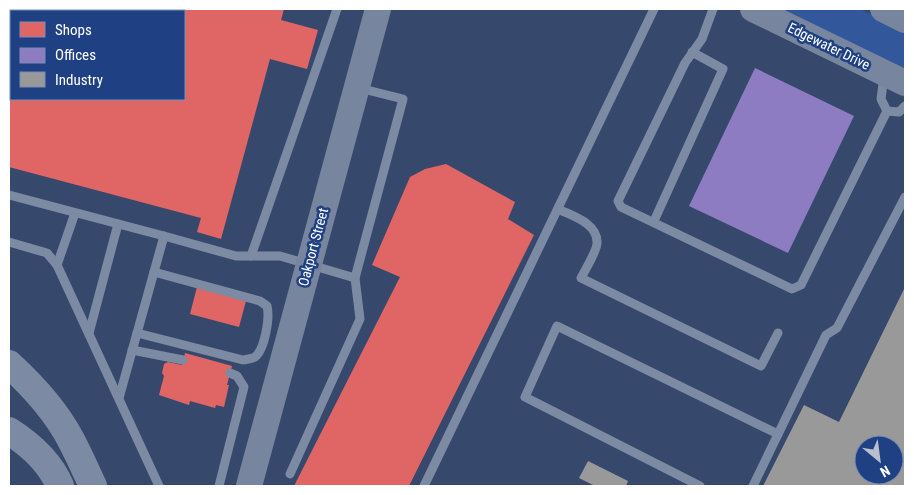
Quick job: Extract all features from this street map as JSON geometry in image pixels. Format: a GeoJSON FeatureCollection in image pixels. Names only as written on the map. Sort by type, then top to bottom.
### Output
{"type":"FeatureCollection","features":[{"type":"Feature","properties":{"kind":"highway"},"geometry":{"type":"LineString","coordinates":[[9,364],[28,381],[51,409],[71,439],[93,486]]}},
{"type":"Feature","properties":{"kind":"highway"},"geometry":{"type":"LineString","coordinates":[[9,431],[26,442],[45,460],[60,486]]}},
{"type":"Feature","properties":{"kind":"main road","name":"Oakport Street"},"geometry":{"type":"LineString","coordinates":[[249,486],[378,9]]}},
{"type":"Feature","properties":{"kind":"main road","name":"Edgewater Drive"},"geometry":{"type":"LineString","coordinates":[[753,9],[895,78]]}},
{"type":"Feature","properties":{"kind":"main road"},"geometry":{"type":"LineString","coordinates":[[883,9],[905,20]]}},
{"type":"Feature","properties":{"kind":"lane"},"geometry":{"type":"LineString","coordinates":[[251,256],[337,9]]}},
{"type":"Feature","properties":{"kind":"lane"},"geometry":{"type":"LineString","coordinates":[[424,486],[654,9]]}},
{"type":"Feature","properties":{"kind":"lane"},"geometry":{"type":"LineString","coordinates":[[713,9],[702,39],[685,63],[618,200],[621,207],[792,289],[801,285],[887,111]]}},
{"type":"Feature","properties":{"kind":"lane"},"geometry":{"type":"LineString","coordinates":[[654,222],[724,69],[692,52]]}},
{"type":"Feature","properties":{"kind":"lane"},"geometry":{"type":"LineString","coordinates":[[887,111],[881,100],[895,78]]}},
{"type":"Feature","properties":{"kind":"lane"},"geometry":{"type":"LineString","coordinates":[[290,474],[360,319],[355,278],[403,99],[356,87]]}},
{"type":"Feature","properties":{"kind":"lane"},"geometry":{"type":"LineString","coordinates":[[887,111],[899,112],[905,106]]}},
{"type":"Feature","properties":{"kind":"lane"},"geometry":{"type":"LineString","coordinates":[[9,195],[236,256],[280,256],[355,278]]}},
{"type":"Feature","properties":{"kind":"lane"},"geometry":{"type":"LineString","coordinates":[[752,486],[826,335],[837,328],[905,197]]}},
{"type":"Feature","properties":{"kind":"lane"},"geometry":{"type":"LineString","coordinates":[[558,209],[582,220],[596,234],[598,244],[581,278],[761,366],[778,333]]}},
{"type":"Feature","properties":{"kind":"lane"},"geometry":{"type":"LineString","coordinates":[[57,265],[75,213]]}},
{"type":"Feature","properties":{"kind":"lane"},"geometry":{"type":"LineString","coordinates":[[88,333],[118,224]]}},
{"type":"Feature","properties":{"kind":"lane"},"geometry":{"type":"LineString","coordinates":[[119,398],[164,236]]}},
{"type":"Feature","properties":{"kind":"lane"},"geometry":{"type":"LineString","coordinates":[[9,242],[47,253],[57,265],[159,486]]}},
{"type":"Feature","properties":{"kind":"lane"},"geometry":{"type":"LineString","coordinates":[[137,333],[243,360],[254,358],[262,350],[269,314],[267,306],[260,301],[154,272]]}},
{"type":"Feature","properties":{"kind":"lane"},"geometry":{"type":"LineString","coordinates":[[700,486],[525,397],[558,326],[778,434]]}},
{"type":"Feature","properties":{"kind":"lane"},"geometry":{"type":"LineString","coordinates":[[132,350],[183,360]]}},
{"type":"Feature","properties":{"kind":"lane"},"geometry":{"type":"LineString","coordinates":[[220,486],[244,387],[238,376],[230,373]]}},
{"type":"Feature","properties":{"kind":"shaded area"},"geometry":{"type":"Polygon","coordinates":[[[777,9],[860,9],[905,31],[905,72],[777,9]]]}},
{"type":"Feature","properties":{"kind":"building: Shops"},"geometry":{"type":"Polygon","coordinates":[[[284,9],[281,20],[318,30],[307,69],[270,59],[221,239],[197,232],[201,218],[9,167],[10,99],[185,100],[185,10],[12,10],[284,9]]]}},
{"type":"Feature","properties":{"kind":"building: Shops"},"geometry":{"type":"Polygon","coordinates":[[[10,20],[10,84],[9,84],[10,20]]]}},
{"type":"Feature","properties":{"kind":"building: Shops"},"geometry":{"type":"Polygon","coordinates":[[[446,164],[515,202],[508,219],[534,235],[409,486],[294,486],[400,277],[372,265],[410,177],[425,169],[446,164]]]}},
{"type":"Feature","properties":{"kind":"building: Shops"},"geometry":{"type":"Polygon","coordinates":[[[197,287],[246,301],[239,327],[190,314],[197,287]]]}},
{"type":"Feature","properties":{"kind":"building: Shops"},"geometry":{"type":"Polygon","coordinates":[[[185,353],[232,366],[224,407],[216,405],[215,408],[190,401],[189,405],[159,395],[164,376],[162,373],[164,364],[168,362],[182,365],[185,353]]]}},
{"type":"Feature","properties":{"kind":"building: Offices"},"geometry":{"type":"Polygon","coordinates":[[[755,68],[854,116],[788,253],[689,206],[755,68]]]}},
{"type":"Feature","properties":{"kind":"building: Industry"},"geometry":{"type":"Polygon","coordinates":[[[905,287],[905,486],[763,486],[804,405],[839,422],[905,287]]]}},
{"type":"Feature","properties":{"kind":"building: Industry"},"geometry":{"type":"Polygon","coordinates":[[[588,461],[628,481],[626,486],[595,486],[579,478],[588,461]]]}}]}
